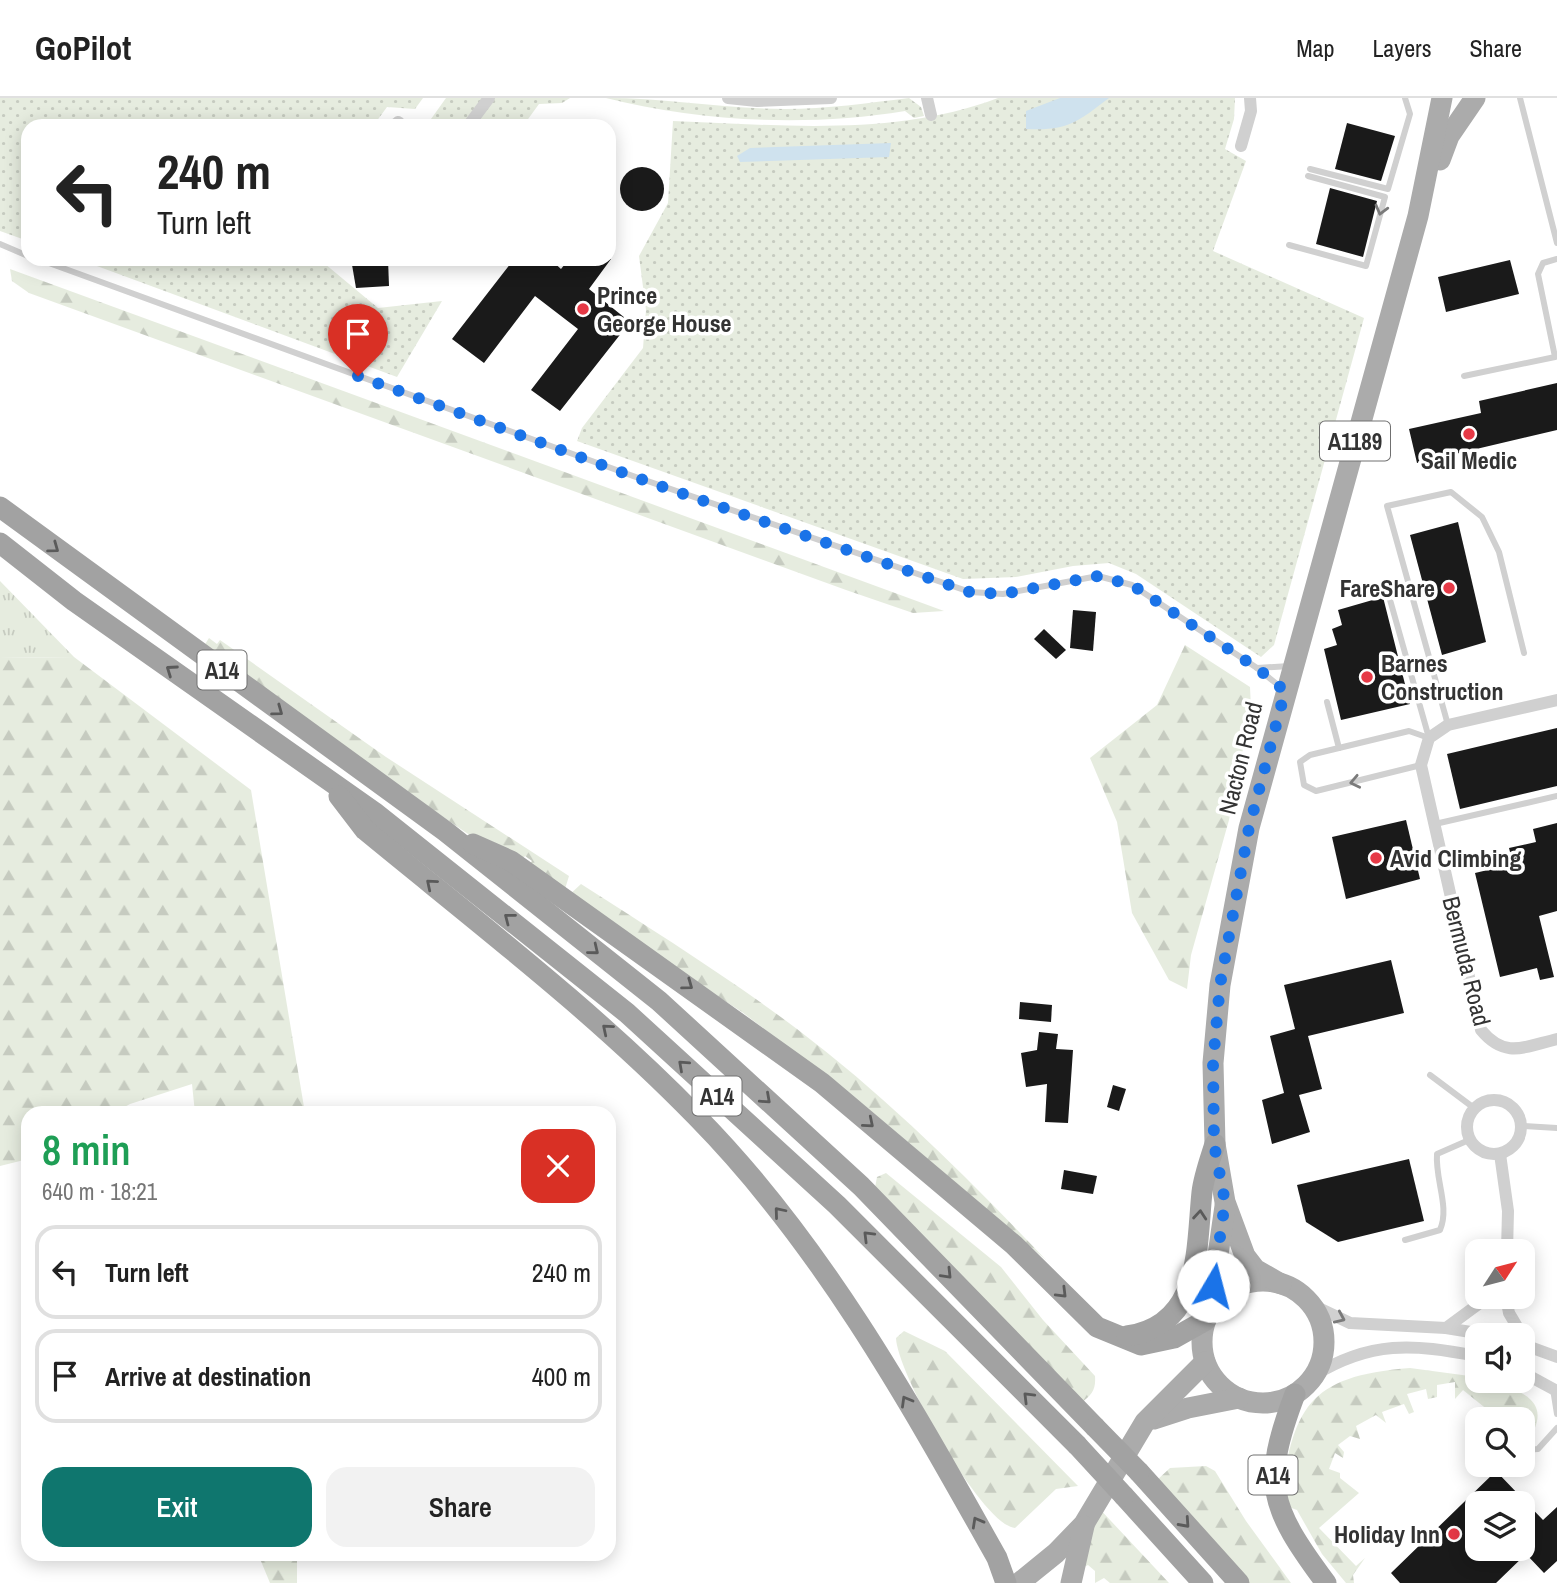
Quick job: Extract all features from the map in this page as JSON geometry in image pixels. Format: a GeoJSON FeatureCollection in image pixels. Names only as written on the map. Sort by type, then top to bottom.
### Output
{"type":"FeatureCollection","features":[{"type":"Feature","properties":{"kind":"highway","name":"A14"},"geometry":{"type":"LineString","coordinates":[[0,507],[445,831],[659,1002],[861,1186],[1139,1472],[1239,1583]]}},
{"type":"Feature","properties":{"kind":"highway","name":"A14"},"geometry":{"type":"LineString","coordinates":[[0,543],[74,601],[374,812],[627,1013],[837,1205],[1077,1445],[1203,1583]]}},
{"type":"Feature","properties":{"kind":"highway","name":"A14"},"geometry":{"type":"LineString","coordinates":[[327,781],[365,830],[613,1034],[699,1118],[791,1226],[870,1340],[997,1558],[1006,1583]]}},
{"type":"Feature","properties":{"kind":"highway","name":"A14"},"geometry":{"type":"LineString","coordinates":[[445,831],[511,861],[822,1083],[1014,1245],[1097,1327],[1142,1345],[1159,1344],[1208,1316]]}},
{"type":"Feature","properties":{"kind":"highway"},"geometry":{"type":"LineString","coordinates":[[1118,1337],[1157,1328],[1184,1298],[1196,1261],[1203,1188],[1214,1144]]}},
{"type":"Feature","properties":{"kind":"highway","name":"A14"},"geometry":{"type":"LineString","coordinates":[[1295,1394],[1278,1438],[1273,1470],[1276,1496],[1292,1538],[1326,1583]]}},
{"type":"Feature","properties":{"kind":"main road","name":"Nacton Road"},"geometry":{"type":"LineString","coordinates":[[1281,1284],[1255,1269],[1245,1256],[1225,1202],[1214,1144],[1213,1063],[1220,985],[1249,828],[1418,216],[1442,98]]}},
{"type":"Feature","properties":{"kind":"main road","name":"Nacton Road"},"geometry":{"type":"LineString","coordinates":[[1418,216],[1449,136],[1475,98]]}},
{"type":"Feature","properties":{"kind":"main road","name":"Nacton Road"},"geometry":{"type":"LineString","coordinates":[[1208,1316],[1225,1202]]}},
{"type":"Feature","properties":{"kind":"main road"},"geometry":{"type":"LineString","coordinates":[[1145,1422],[1179,1410],[1239,1398],[1264,1403],[1295,1394],[1313,1376],[1320,1362],[1324,1340],[1319,1319],[1310,1304],[1298,1293],[1281,1284],[1262,1281],[1242,1285],[1223,1295],[1208,1316],[1202,1347],[1205,1362],[1216,1382],[1239,1398]]}},
{"type":"Feature","properties":{"kind":"main road"},"geometry":{"type":"LineString","coordinates":[[1019,1583],[1056,1553],[1084,1524],[1145,1422],[1205,1362]]}},
{"type":"Feature","properties":{"kind":"main road"},"geometry":{"type":"LineString","coordinates":[[1071,1583],[1084,1524]]}},
{"type":"Feature","properties":{"kind":"street"},"geometry":{"type":"LineString","coordinates":[[473,119],[489,98]]}},
{"type":"Feature","properties":{"kind":"street"},"geometry":{"type":"LineString","coordinates":[[728,98],[831,98]]}},
{"type":"Feature","properties":{"kind":"street"},"geometry":{"type":"LineString","coordinates":[[927,98],[931,115]]}},
{"type":"Feature","properties":{"kind":"street"},"geometry":{"type":"LineString","coordinates":[[1241,146],[1251,111],[1250,98]]}},
{"type":"Feature","properties":{"kind":"street"},"geometry":{"type":"LineString","coordinates":[[1429,738],[1448,725],[1557,700]]}},
{"type":"Feature","properties":{"kind":"street","name":"Bermuda Road"},"geometry":{"type":"LineString","coordinates":[[1429,738],[1421,765],[1481,1030],[1492,1044],[1508,1051],[1557,1040]]}},
{"type":"Feature","properties":{"kind":"street"},"geometry":{"type":"LineString","coordinates":[[1500,1100],[1515,1110],[1522,1126],[1514,1147],[1500,1154],[1482,1152],[1469,1140],[1467,1123],[1474,1108],[1485,1101],[1500,1100]]}},
{"type":"Feature","properties":{"kind":"street"},"geometry":{"type":"LineString","coordinates":[[1500,1154],[1508,1211],[1507,1239]]}},
{"type":"Feature","properties":{"kind":"street"},"geometry":{"type":"LineString","coordinates":[[1310,1304],[1350,1323],[1465,1331]]}},
{"type":"Feature","properties":{"kind":"street"},"geometry":{"type":"LineString","coordinates":[[1446,1328],[1472,1309]]}},
{"type":"Feature","properties":{"kind":"street"},"geometry":{"type":"LineString","coordinates":[[1535,1346],[1557,1357]]}},
{"type":"Feature","properties":{"kind":"street"},"geometry":{"type":"LineString","coordinates":[[1313,1376],[1340,1359],[1373,1348],[1435,1348],[1465,1354]]}},
{"type":"Feature","properties":{"kind":"street"},"geometry":{"type":"LineString","coordinates":[[1535,1379],[1555,1390]]}},
{"type":"Feature","properties":{"kind":"lane"},"geometry":{"type":"LineString","coordinates":[[1289,245],[1366,266],[1385,197],[1309,172],[1388,189],[1410,114],[1405,98]]}},
{"type":"Feature","properties":{"kind":"lane"},"geometry":{"type":"LineString","coordinates":[[1520,98],[1557,243]]}},
{"type":"Feature","properties":{"kind":"lane"},"geometry":{"type":"LineString","coordinates":[[0,244],[21,253]]}},
{"type":"Feature","properties":{"kind":"lane"},"geometry":{"type":"LineString","coordinates":[[1464,376],[1555,357],[1538,274],[1543,263],[1557,259]]}},
{"type":"Feature","properties":{"kind":"lane"},"geometry":{"type":"LineString","coordinates":[[56,266],[633,476],[970,592],[1003,594],[1098,576],[1132,585],[1257,668],[1285,691]]}},
{"type":"Feature","properties":{"kind":"lane"},"geometry":{"type":"LineString","coordinates":[[1448,725],[1387,506],[1451,492],[1482,517],[1499,552],[1524,653]]}},
{"type":"Feature","properties":{"kind":"lane"},"geometry":{"type":"LineString","coordinates":[[1385,582],[1429,738]]}},
{"type":"Feature","properties":{"kind":"lane"},"geometry":{"type":"LineString","coordinates":[[1257,668],[1292,666]]}},
{"type":"Feature","properties":{"kind":"lane"},"geometry":{"type":"LineString","coordinates":[[1327,702],[1339,748]]}},
{"type":"Feature","properties":{"kind":"lane"},"geometry":{"type":"LineString","coordinates":[[1421,765],[1316,791],[1308,789],[1301,778],[1302,758],[1409,731],[1429,738]]}},
{"type":"Feature","properties":{"kind":"lane"},"geometry":{"type":"LineString","coordinates":[[1435,824],[1557,796]]}},
{"type":"Feature","properties":{"kind":"lane"},"geometry":{"type":"LineString","coordinates":[[1430,1074],[1474,1108]]}},
{"type":"Feature","properties":{"kind":"lane"},"geometry":{"type":"LineString","coordinates":[[1522,1126],[1557,1128]]}},
{"type":"Feature","properties":{"kind":"lane"},"geometry":{"type":"LineString","coordinates":[[1405,1240],[1440,1230],[1445,1219],[1436,1168],[1437,1154],[1469,1140]]}},
{"type":"Feature","properties":{"kind":"lane"},"geometry":{"type":"LineString","coordinates":[[1555,1390],[1557,1414]]}},
{"type":"Feature","properties":{"kind":"lane"},"geometry":{"type":"LineString","coordinates":[[1535,1449],[1557,1428]]}},
{"type":"Feature","properties":{"kind":"green space"},"geometry":{"type":"Polygon","coordinates":[[[0,98],[423,98],[415,109],[387,107],[378,119],[21,119],[21,238],[0,231],[0,98]]]}},
{"type":"Feature","properties":{"kind":"green space"},"geometry":{"type":"Polygon","coordinates":[[[446,98],[570,98],[562,103],[539,104],[528,119],[431,119],[446,98]]]}},
{"type":"Feature","properties":{"kind":"green space"},"geometry":{"type":"Polygon","coordinates":[[[606,98],[785,109],[832,107],[909,98],[921,107],[924,116],[914,118],[905,111],[831,119],[755,120],[679,112],[606,98]]]}},
{"type":"Feature","properties":{"kind":"green space"},"geometry":{"type":"Polygon","coordinates":[[[998,98],[1235,98],[1234,119],[1225,149],[1246,161],[1213,251],[1364,318],[1274,645],[1261,657],[1136,574],[1109,563],[1073,566],[1016,577],[963,579],[577,441],[582,428],[643,348],[646,310],[639,256],[668,203],[673,121],[837,126],[919,119],[998,98]]]}},
{"type":"Feature","properties":{"kind":"green space"},"geometry":{"type":"Polygon","coordinates":[[[97,266],[327,266],[378,308],[442,301],[397,377],[97,266]]]}},
{"type":"Feature","properties":{"kind":"green space"},"geometry":{"type":"Polygon","coordinates":[[[10,269],[944,611],[913,613],[846,590],[29,293],[12,281],[10,269]]]}},
{"type":"Feature","properties":{"kind":"green space"},"geometry":{"type":"Polygon","coordinates":[[[0,581],[74,657],[0,658],[0,581]]]}},
{"type":"Feature","properties":{"kind":"green space"},"geometry":{"type":"Polygon","coordinates":[[[209,638],[217,644],[220,640],[386,757],[569,876],[565,889],[529,865],[532,861],[525,856],[519,863],[568,896],[581,884],[718,973],[797,1029],[831,1055],[926,1140],[1046,1260],[866,1107],[742,1012],[524,872],[290,713],[202,649],[209,638]]]}},
{"type":"Feature","properties":{"kind":"green space"},"geometry":{"type":"Polygon","coordinates":[[[1185,645],[1250,687],[1251,708],[1229,820],[1191,955],[1187,989],[1169,980],[1132,913],[1117,822],[1090,758],[1157,705],[1185,645]]]}},
{"type":"Feature","properties":{"kind":"green space"},"geometry":{"type":"Polygon","coordinates":[[[74,657],[251,790],[304,1106],[194,1106],[192,1084],[126,1106],[21,1106],[21,1161],[0,1166],[0,658],[74,657]]]}},
{"type":"Feature","properties":{"kind":"green space"},"geometry":{"type":"Polygon","coordinates":[[[886,1173],[1001,1267],[1043,1320],[1095,1376],[1094,1389],[1088,1397],[1081,1403],[874,1193],[877,1177],[886,1173]]]}},
{"type":"Feature","properties":{"kind":"green space"},"geometry":{"type":"Polygon","coordinates":[[[904,1331],[945,1351],[1078,1486],[1056,1489],[1015,1528],[1000,1520],[963,1476],[925,1413],[900,1356],[896,1338],[904,1331]]]}},
{"type":"Feature","properties":{"kind":"green space"},"geometry":{"type":"Polygon","coordinates":[[[1410,1368],[1465,1375],[1465,1392],[1463,1390],[1455,1399],[1455,1382],[1437,1385],[1437,1397],[1428,1399],[1426,1389],[1407,1394],[1414,1412],[1409,1414],[1404,1404],[1382,1412],[1386,1423],[1376,1415],[1356,1426],[1360,1439],[1350,1436],[1338,1445],[1344,1452],[1343,1458],[1335,1453],[1329,1469],[1340,1473],[1340,1478],[1359,1493],[1319,1528],[1356,1566],[1365,1558],[1353,1575],[1354,1583],[1346,1583],[1322,1554],[1297,1510],[1280,1504],[1291,1443],[1311,1403],[1327,1389],[1348,1379],[1375,1372],[1410,1368]]]}},
{"type":"Feature","properties":{"kind":"green space"},"geometry":{"type":"Polygon","coordinates":[[[1467,1393],[1522,1393],[1535,1406],[1537,1421],[1535,1427],[1535,1407],[1484,1407],[1467,1393]]]}},
{"type":"Feature","properties":{"kind":"green space"},"geometry":{"type":"Polygon","coordinates":[[[1206,1466],[1215,1471],[1246,1521],[1291,1583],[1249,1583],[1156,1481],[1170,1468],[1206,1466]]]}},
{"type":"Feature","properties":{"kind":"green space"},"geometry":{"type":"Polygon","coordinates":[[[1096,1505],[1169,1583],[1110,1583],[1104,1578],[1095,1583],[1095,1571],[1088,1565],[1078,1570],[1096,1505]]]}},
{"type":"Feature","properties":{"kind":"green space"},"geometry":{"type":"Polygon","coordinates":[[[261,1561],[297,1561],[297,1583],[270,1583],[261,1561]]]}},
{"type":"Feature","properties":{"kind":"water"},"geometry":{"type":"Polygon","coordinates":[[[1060,98],[1109,98],[1071,124],[1052,129],[1026,129],[1026,111],[1060,98]]]}},
{"type":"Feature","properties":{"kind":"water"},"geometry":{"type":"Polygon","coordinates":[[[891,143],[889,157],[740,162],[737,156],[750,148],[891,143]]]}},
{"type":"Feature","properties":{"kind":"building"},"geometry":{"type":"Polygon","coordinates":[[[1347,123],[1395,136],[1381,181],[1335,169],[1347,123]]]}},
{"type":"Feature","properties":{"kind":"building"},"geometry":{"type":"Polygon","coordinates":[[[642,167],[658,173],[664,189],[658,205],[642,211],[626,205],[620,189],[626,173],[642,167]]]}},
{"type":"Feature","properties":{"kind":"building"},"geometry":{"type":"Polygon","coordinates":[[[1330,188],[1377,201],[1363,257],[1316,244],[1330,188]]]}},
{"type":"Feature","properties":{"kind":"building"},"geometry":{"type":"Polygon","coordinates":[[[1510,260],[1519,294],[1446,312],[1438,277],[1510,260]]]}},
{"type":"Feature","properties":{"kind":"building"},"geometry":{"type":"Polygon","coordinates":[[[352,266],[388,266],[389,286],[356,288],[352,266]]]}},
{"type":"Feature","properties":{"kind":"building","name":"Prince George House"},"geometry":{"type":"Polygon","coordinates":[[[509,266],[558,266],[561,269],[563,266],[606,266],[589,289],[630,322],[560,411],[531,390],[578,329],[535,296],[484,363],[452,339],[509,266]]]}},
{"type":"Feature","properties":{"kind":"building"},"geometry":{"type":"Polygon","coordinates":[[[1557,383],[1557,430],[1417,463],[1409,429],[1481,413],[1479,401],[1557,383]]]}},
{"type":"Feature","properties":{"kind":"building","name":"FareShare"},"geometry":{"type":"Polygon","coordinates":[[[1458,522],[1486,642],[1442,655],[1410,535],[1458,522]]]}},
{"type":"Feature","properties":{"kind":"building","name":"Barnes Construction"},"geometry":{"type":"Polygon","coordinates":[[[1383,597],[1410,704],[1341,720],[1324,649],[1337,645],[1332,629],[1342,625],[1338,610],[1383,597]]]}},
{"type":"Feature","properties":{"kind":"building"},"geometry":{"type":"Polygon","coordinates":[[[1073,610],[1096,612],[1093,651],[1070,648],[1073,610]]]}},
{"type":"Feature","properties":{"kind":"building"},"geometry":{"type":"Polygon","coordinates":[[[1044,629],[1066,650],[1056,659],[1034,639],[1044,629]]]}},
{"type":"Feature","properties":{"kind":"building"},"geometry":{"type":"Polygon","coordinates":[[[1557,728],[1557,786],[1460,809],[1447,754],[1557,728]]]}},
{"type":"Feature","properties":{"kind":"building","name":"Avid Climbing"},"geometry":{"type":"Polygon","coordinates":[[[1406,820],[1420,879],[1346,899],[1332,837],[1406,820]]]}},
{"type":"Feature","properties":{"kind":"building"},"geometry":{"type":"Polygon","coordinates":[[[1557,823],[1557,911],[1539,916],[1554,977],[1540,980],[1537,968],[1500,977],[1475,873],[1513,864],[1509,848],[1536,842],[1533,829],[1557,823]]]}},
{"type":"Feature","properties":{"kind":"building"},"geometry":{"type":"Polygon","coordinates":[[[1391,960],[1404,1013],[1308,1036],[1322,1089],[1299,1095],[1310,1132],[1272,1144],[1262,1100],[1284,1093],[1270,1036],[1295,1029],[1284,985],[1391,960]]]}},
{"type":"Feature","properties":{"kind":"building"},"geometry":{"type":"Polygon","coordinates":[[[1020,1002],[1052,1005],[1051,1022],[1019,1019],[1020,1002]]]}},
{"type":"Feature","properties":{"kind":"building"},"geometry":{"type":"Polygon","coordinates":[[[1039,1032],[1058,1034],[1056,1049],[1073,1050],[1068,1123],[1045,1122],[1047,1084],[1026,1087],[1021,1053],[1037,1050],[1039,1032]]]}},
{"type":"Feature","properties":{"kind":"building"},"geometry":{"type":"Polygon","coordinates":[[[1113,1085],[1126,1089],[1119,1111],[1107,1107],[1113,1085]]]}},
{"type":"Feature","properties":{"kind":"building"},"geometry":{"type":"Polygon","coordinates":[[[1409,1159],[1424,1221],[1338,1242],[1306,1222],[1297,1185],[1409,1159]]]}},
{"type":"Feature","properties":{"kind":"building"},"geometry":{"type":"Polygon","coordinates":[[[1064,1170],[1097,1176],[1093,1194],[1061,1189],[1064,1170]]]}},
{"type":"Feature","properties":{"kind":"building","name":"Holiday Inn"},"geometry":{"type":"Polygon","coordinates":[[[1490,1477],[1502,1477],[1515,1491],[1475,1491],[1490,1477]]]}},
{"type":"Feature","properties":{"kind":"building","name":"Holiday Inn"},"geometry":{"type":"Polygon","coordinates":[[[1465,1501],[1465,1561],[1519,1561],[1496,1583],[1400,1583],[1391,1573],[1465,1501]]]}},
{"type":"Feature","properties":{"kind":"building","name":"Holiday Inn"},"geometry":{"type":"Polygon","coordinates":[[[1557,1507],[1557,1561],[1544,1573],[1533,1561],[1535,1561],[1535,1512],[1543,1520],[1557,1507]]]}},
{"type":"Feature","properties":{"kind":"place","name":"Prince George House"},"geometry":{"type":"Point","coordinates":[583,309]}},
{"type":"Feature","properties":{"kind":"place","name":"Sail Medic"},"geometry":{"type":"Point","coordinates":[1469,434]}},
{"type":"Feature","properties":{"kind":"place","name":"FareShare"},"geometry":{"type":"Point","coordinates":[1449,588]}},
{"type":"Feature","properties":{"kind":"place","name":"Barnes Construction"},"geometry":{"type":"Point","coordinates":[1367,677]}},
{"type":"Feature","properties":{"kind":"place","name":"Avid Climbing"},"geometry":{"type":"Point","coordinates":[1376,858]}},
{"type":"Feature","properties":{"kind":"place","name":"Holiday Inn"},"geometry":{"type":"Point","coordinates":[1454,1534]}},
{"type":"Feature","properties":{"kind":"route"},"geometry":{"type":"LineString","coordinates":[[358,376],[657,485],[970,592],[1003,594],[1098,576],[1132,585],[1257,668],[1285,691],[1249,828],[1220,985],[1213,1063],[1214,1144],[1225,1202],[1213,1286]]}}]}
